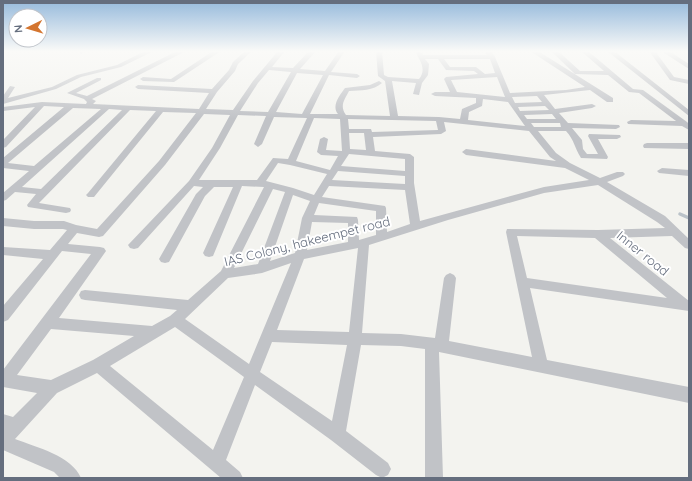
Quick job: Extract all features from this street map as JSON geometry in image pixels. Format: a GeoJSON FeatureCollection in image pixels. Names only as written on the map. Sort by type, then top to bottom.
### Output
{"type":"FeatureCollection","features":[{"type":"Feature","properties":{"kind":"street"},"geometry":{"type":"LineString","coordinates":[[87,107],[92,101],[88,100],[88,98],[70,93],[103,73]]}},
{"type":"Feature","properties":{"kind":"street"},"geometry":{"type":"LineString","coordinates":[[88,98],[137,73]]}},
{"type":"Feature","properties":{"kind":"street"},"geometry":{"type":"LineString","coordinates":[[143,79],[172,81],[184,73]]}},
{"type":"Feature","properties":{"kind":"street"},"geometry":{"type":"LineString","coordinates":[[3,222],[34,225],[64,225],[74,229],[99,233],[162,163],[201,112],[214,91],[229,73]]}},
{"type":"Feature","properties":{"kind":"street"},"geometry":{"type":"LineString","coordinates":[[134,245],[192,183],[216,148],[235,113],[262,73]]}},
{"type":"Feature","properties":{"kind":"street"},"geometry":{"type":"LineString","coordinates":[[258,144],[282,91],[294,73]]}},
{"type":"Feature","properties":{"kind":"street"},"geometry":{"type":"LineString","coordinates":[[291,162],[308,116],[327,73]]}},
{"type":"Feature","properties":{"kind":"street"},"geometry":{"type":"LineString","coordinates":[[331,73],[357,76]]}},
{"type":"Feature","properties":{"kind":"street"},"geometry":{"type":"LineString","coordinates":[[381,73],[381,76],[388,80],[392,135]]}},
{"type":"Feature","properties":{"kind":"street"},"geometry":{"type":"LineString","coordinates":[[417,94],[420,80],[425,73]]}},
{"type":"Feature","properties":{"kind":"street"},"geometry":{"type":"LineString","coordinates":[[569,73],[610,100]]}},
{"type":"Feature","properties":{"kind":"street"},"geometry":{"type":"LineString","coordinates":[[610,73],[653,110]]}},
{"type":"Feature","properties":{"kind":"street"},"geometry":{"type":"LineString","coordinates":[[637,73],[687,112]]}},
{"type":"Feature","properties":{"kind":"street"},"geometry":{"type":"LineString","coordinates":[[669,73],[672,78],[689,82]]}},
{"type":"Feature","properties":{"kind":"street"},"geometry":{"type":"LineString","coordinates":[[454,94],[447,79],[448,78],[498,75],[518,113],[553,155],[567,165],[662,219],[689,245]]}},
{"type":"Feature","properties":{"kind":"street"},"geometry":{"type":"LineString","coordinates":[[3,101],[48,90],[79,76],[128,77]]}},
{"type":"Feature","properties":{"kind":"street"},"geometry":{"type":"LineString","coordinates":[[386,79],[420,80]]}},
{"type":"Feature","properties":{"kind":"street"},"geometry":{"type":"LineString","coordinates":[[216,462],[300,256],[307,218],[316,199],[345,152],[346,131],[344,117],[340,111],[339,104],[348,89],[371,87],[379,83]]}},
{"type":"Feature","properties":{"kind":"street"},"geometry":{"type":"LineString","coordinates":[[3,101],[12,87]]}},
{"type":"Feature","properties":{"kind":"street"},"geometry":{"type":"LineString","coordinates":[[138,87],[214,91]]}},
{"type":"Feature","properties":{"kind":"street"},"geometry":{"type":"LineString","coordinates":[[510,100],[539,94],[592,88]]}},
{"type":"Feature","properties":{"kind":"street"},"geometry":{"type":"LineString","coordinates":[[631,91],[660,92]]}},
{"type":"Feature","properties":{"kind":"street"},"geometry":{"type":"LineString","coordinates":[[641,91],[686,126]]}},
{"type":"Feature","properties":{"kind":"street"},"geometry":{"type":"LineString","coordinates":[[435,94],[480,96],[547,104]]}},
{"type":"Feature","properties":{"kind":"street"},"geometry":{"type":"LineString","coordinates":[[539,94],[578,140],[579,149],[597,181]]}},
{"type":"Feature","properties":{"kind":"street"},"geometry":{"type":"LineString","coordinates":[[464,122],[465,112],[479,104],[480,96]]}},
{"type":"Feature","properties":{"kind":"street"},"geometry":{"type":"LineString","coordinates":[[3,145],[42,104]]}},
{"type":"Feature","properties":{"kind":"street"},"geometry":{"type":"LineString","coordinates":[[3,116],[7,109],[42,104],[160,111],[357,118],[370,116],[439,119],[531,130],[579,125],[616,127]]}},
{"type":"Feature","properties":{"kind":"street"},"geometry":{"type":"LineString","coordinates":[[3,173],[6,165],[16,151],[70,106]]}},
{"type":"Feature","properties":{"kind":"street"},"geometry":{"type":"LineString","coordinates":[[518,113],[555,112],[592,106]]}},
{"type":"Feature","properties":{"kind":"street"},"geometry":{"type":"LineString","coordinates":[[3,198],[106,108]]}},
{"type":"Feature","properties":{"kind":"street"},"geometry":{"type":"LineString","coordinates":[[66,210],[32,205],[43,192],[127,109]]}},
{"type":"Feature","properties":{"kind":"street"},"geometry":{"type":"LineString","coordinates":[[666,110],[687,112]]}},
{"type":"Feature","properties":{"kind":"street"},"geometry":{"type":"LineString","coordinates":[[91,195],[160,111]]}},
{"type":"Feature","properties":{"kind":"street"},"geometry":{"type":"LineString","coordinates":[[370,116],[369,133],[371,153]]}},
{"type":"Feature","properties":{"kind":"street"},"geometry":{"type":"LineString","coordinates":[[346,131],[392,135],[441,132],[439,119]]}},
{"type":"Feature","properties":{"kind":"street"},"geometry":{"type":"LineString","coordinates":[[524,121],[588,127],[597,130],[603,136]]}},
{"type":"Feature","properties":{"kind":"street"},"geometry":{"type":"LineString","coordinates":[[631,122],[686,126]]}},
{"type":"Feature","properties":{"kind":"street"},"geometry":{"type":"LineString","coordinates":[[584,156],[604,157],[592,136],[617,137]]}},
{"type":"Feature","properties":{"kind":"street"},"geometry":{"type":"LineString","coordinates":[[324,139],[321,152],[371,153],[410,157],[410,188],[416,226]]}},
{"type":"Feature","properties":{"kind":"street"},"geometry":{"type":"LineString","coordinates":[[647,146],[689,146]]}},
{"type":"Feature","properties":{"kind":"street"},"geometry":{"type":"LineString","coordinates":[[466,152],[567,165]]}},
{"type":"Feature","properties":{"kind":"street"},"geometry":{"type":"LineString","coordinates":[[225,274],[276,160],[291,162],[331,175],[410,188]]}},
{"type":"Feature","properties":{"kind":"street"},"geometry":{"type":"LineString","coordinates":[[6,165],[36,169]]}},
{"type":"Feature","properties":{"kind":"street"},"geometry":{"type":"LineString","coordinates":[[662,171],[689,173]]}},
{"type":"Feature","properties":{"kind":"street"},"geometry":{"type":"LineString","coordinates":[[331,175],[409,174]]}},
{"type":"Feature","properties":{"kind":"street","name":"IAS Colony, hakeempet road"},"geometry":{"type":"LineString","coordinates":[[3,440],[9,424],[52,388],[98,364],[175,320],[225,274],[262,268],[300,256],[359,244],[382,238],[416,226],[544,190],[597,181],[620,174]]}},
{"type":"Feature","properties":{"kind":"street"},"geometry":{"type":"LineString","coordinates":[[192,183],[265,184],[290,190],[316,199],[381,208],[382,238]]}},
{"type":"Feature","properties":{"kind":"street"},"geometry":{"type":"LineString","coordinates":[[209,254],[239,183]]}},
{"type":"Feature","properties":{"kind":"street"},"geometry":{"type":"LineString","coordinates":[[165,259],[202,194],[212,184]]}},
{"type":"Feature","properties":{"kind":"street"},"geometry":{"type":"LineString","coordinates":[[13,189],[43,192]]}},
{"type":"Feature","properties":{"kind":"street"},"geometry":{"type":"LineString","coordinates":[[262,268],[290,190]]}},
{"type":"Feature","properties":{"kind":"street"},"geometry":{"type":"LineString","coordinates":[[307,218],[353,220],[359,244],[355,338],[337,434]]}},
{"type":"Feature","properties":{"kind":"street"},"geometry":{"type":"LineString","coordinates":[[3,316],[74,229]]}},
{"type":"Feature","properties":{"kind":"street"},"geometry":{"type":"LineString","coordinates":[[541,366],[511,232],[598,234],[674,232]]}},
{"type":"Feature","properties":{"kind":"street","name":"Inner road"},"geometry":{"type":"LineString","coordinates":[[598,234],[688,307]]}},
{"type":"Feature","properties":{"kind":"street"},"geometry":{"type":"LineString","coordinates":[[3,251],[100,252],[48,324],[3,380],[52,388]]}},
{"type":"Feature","properties":{"kind":"street"},"geometry":{"type":"LineString","coordinates":[[434,478],[437,345],[450,278]]}},
{"type":"Feature","properties":{"kind":"street"},"geometry":{"type":"LineString","coordinates":[[522,282],[688,307]]}},
{"type":"Feature","properties":{"kind":"street"},"geometry":{"type":"LineString","coordinates":[[84,294],[190,306]]}},
{"type":"Feature","properties":{"kind":"street"},"geometry":{"type":"LineString","coordinates":[[175,320],[337,434],[382,469]]}},
{"type":"Feature","properties":{"kind":"street"},"geometry":{"type":"LineString","coordinates":[[48,324],[152,332]]}},
{"type":"Feature","properties":{"kind":"street"},"geometry":{"type":"LineString","coordinates":[[268,336],[402,340],[437,345],[689,395]]}},
{"type":"Feature","properties":{"kind":"street"},"geometry":{"type":"LineString","coordinates":[[98,364],[234,478]]}},
{"type":"Feature","properties":{"kind":"street"},"geometry":{"type":"LineString","coordinates":[[3,440],[60,466],[72,478]]}},
{"type":"Feature","properties":{"kind":"waterway"},"geometry":{"type":"LineString","coordinates":[[680,214],[689,218]]}}]}
